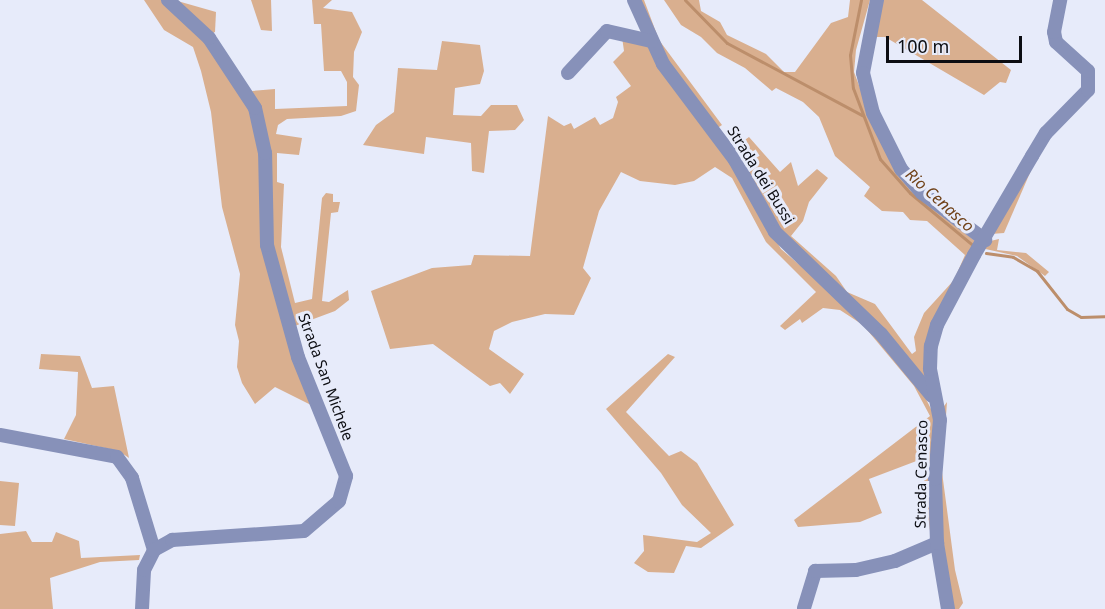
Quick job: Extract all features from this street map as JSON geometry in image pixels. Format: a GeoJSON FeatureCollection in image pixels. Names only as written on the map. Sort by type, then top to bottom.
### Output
{"type":"FeatureCollection","features":[{"type":"Feature","properties":{"kind":"street","name":"Strada San Michele"},"geometry":{"type":"LineString","coordinates":[[154,550],[172,540],[304,531],[339,501],[346,476],[298,357],[267,244],[265,153],[255,108],[209,38],[168,0]]}},
{"type":"Feature","properties":{"kind":"street","name":"Strada dei Bussi"},"geometry":{"type":"LineString","coordinates":[[634,0],[663,64],[735,160],[775,232],[881,334],[934,400]]}},
{"type":"Feature","properties":{"kind":"street"},"geometry":{"type":"LineString","coordinates":[[877,0],[863,73],[873,113],[901,169],[922,193],[985,240]]}},
{"type":"Feature","properties":{"kind":"street","name":"Strada Cenasco"},"geometry":{"type":"LineString","coordinates":[[948,609],[937,543],[935,478],[940,420],[934,400],[930,369],[937,325],[1047,133],[1088,90],[1088,71],[1056,42],[1054,32],[1060,0]]}},
{"type":"Feature","properties":{"kind":"street"},"geometry":{"type":"LineString","coordinates":[[568,73],[607,31],[651,41]]}},
{"type":"Feature","properties":{"kind":"street"},"geometry":{"type":"LineString","coordinates":[[0,435],[117,457],[132,478],[154,550],[144,570],[142,609]]}},
{"type":"Feature","properties":{"kind":"street","name":"Strada Cenasco"},"geometry":{"type":"LineString","coordinates":[[804,608],[815,571],[856,570],[895,561],[937,543]]}},
{"type":"Feature","properties":{"kind":"shaded area"},"geometry":{"type":"Polygon","coordinates":[[[144,0],[165,0],[209,42],[250,103],[260,136],[262,233],[313,406],[275,387],[255,404],[242,383],[237,367],[239,341],[235,325],[240,274],[222,207],[211,112],[201,71],[193,47],[164,30],[144,0]]]}},
{"type":"Feature","properties":{"kind":"shaded area"},"geometry":{"type":"Polygon","coordinates":[[[174,0],[216,12],[215,32],[211,34],[174,0]]]}},
{"type":"Feature","properties":{"kind":"shaded area"},"geometry":{"type":"Polygon","coordinates":[[[251,0],[271,0],[272,31],[261,30],[251,0]]]}},
{"type":"Feature","properties":{"kind":"shaded area"},"geometry":{"type":"Polygon","coordinates":[[[312,0],[332,0],[323,8],[352,12],[362,32],[354,52],[353,77],[359,85],[356,111],[341,116],[287,119],[278,125],[276,134],[302,138],[299,155],[277,153],[277,182],[284,184],[281,247],[295,303],[312,299],[322,198],[326,193],[333,194],[333,202],[340,202],[338,212],[331,213],[322,301],[329,302],[348,290],[349,300],[335,311],[292,327],[270,244],[258,107],[252,91],[275,89],[275,109],[347,106],[347,82],[341,71],[324,71],[321,24],[314,24],[312,0]]]}},
{"type":"Feature","properties":{"kind":"shaded area"},"geometry":{"type":"Polygon","coordinates":[[[637,0],[644,0],[659,40],[722,125],[716,129],[665,62],[637,0]]]}},
{"type":"Feature","properties":{"kind":"shaded area"},"geometry":{"type":"Polygon","coordinates":[[[664,0],[699,0],[701,11],[720,22],[727,35],[766,54],[784,72],[795,72],[831,23],[848,17],[850,0],[870,0],[856,50],[854,72],[877,133],[910,190],[975,241],[935,323],[928,384],[791,246],[732,149],[749,137],[780,172],[791,162],[798,186],[817,169],[828,178],[809,202],[803,221],[791,236],[836,276],[847,292],[875,304],[912,354],[916,351],[914,337],[924,313],[954,280],[965,255],[927,221],[910,220],[903,212],[882,211],[864,196],[870,187],[835,156],[819,117],[803,102],[776,88],[772,91],[745,68],[717,53],[701,37],[681,25],[664,0]]]}},
{"type":"Feature","properties":{"kind":"shaded area"},"geometry":{"type":"Polygon","coordinates":[[[880,0],[922,0],[1011,70],[1006,83],[1000,82],[984,95],[885,37],[872,37],[880,0]]]}},
{"type":"Feature","properties":{"kind":"shaded area"},"geometry":{"type":"Polygon","coordinates":[[[622,37],[650,45],[713,135],[781,249],[844,303],[917,381],[936,419],[931,539],[923,473],[927,457],[869,479],[882,513],[860,522],[798,527],[794,520],[930,416],[914,386],[863,325],[840,310],[823,308],[802,323],[800,319],[785,330],[780,326],[816,292],[766,242],[732,178],[715,167],[694,181],[675,185],[640,181],[621,172],[599,211],[583,268],[591,278],[574,315],[545,314],[512,322],[494,331],[489,349],[524,374],[510,394],[500,383],[490,386],[433,344],[390,349],[371,291],[432,268],[471,265],[474,255],[530,256],[548,116],[564,126],[571,123],[574,129],[595,117],[600,125],[613,118],[618,102],[616,97],[631,86],[613,62],[624,51],[622,37]]]}},
{"type":"Feature","properties":{"kind":"shaded area"},"geometry":{"type":"Polygon","coordinates":[[[442,41],[480,45],[484,71],[480,84],[455,88],[453,115],[481,116],[491,105],[517,105],[524,120],[515,130],[489,131],[484,173],[472,171],[471,143],[426,137],[424,154],[363,145],[376,125],[394,112],[398,68],[437,70],[442,41]]]}},
{"type":"Feature","properties":{"kind":"shaded area"},"geometry":{"type":"Polygon","coordinates":[[[1032,168],[1004,233],[991,234],[1032,168]]]}},
{"type":"Feature","properties":{"kind":"shaded area"},"geometry":{"type":"Polygon","coordinates":[[[999,239],[997,250],[1026,253],[1049,272],[1045,276],[1017,256],[981,248],[986,242],[999,239]]]}},
{"type":"Feature","properties":{"kind":"shaded area"},"geometry":{"type":"Polygon","coordinates":[[[41,354],[80,356],[92,388],[114,386],[129,458],[119,451],[64,439],[76,415],[78,372],[39,369],[41,354]]]}},
{"type":"Feature","properties":{"kind":"shaded area"},"geometry":{"type":"Polygon","coordinates":[[[668,354],[675,357],[626,412],[669,456],[681,451],[697,463],[734,525],[701,548],[686,546],[674,573],[648,572],[634,563],[644,551],[643,535],[697,542],[711,533],[682,505],[661,473],[606,409],[668,354]]]}},
{"type":"Feature","properties":{"kind":"shaded area"},"geometry":{"type":"Polygon","coordinates":[[[947,402],[942,472],[955,570],[963,603],[959,609],[951,609],[940,541],[942,409],[947,402]]]}},
{"type":"Feature","properties":{"kind":"shaded area"},"geometry":{"type":"Polygon","coordinates":[[[0,481],[19,483],[15,526],[0,525],[0,481]]]}},
{"type":"Feature","properties":{"kind":"shaded area"},"geometry":{"type":"Polygon","coordinates":[[[26,531],[32,542],[52,542],[56,532],[79,541],[81,558],[140,555],[139,560],[100,562],[50,578],[53,609],[0,609],[0,534],[26,531]]]}},
{"type":"Feature","properties":{"kind":"waterway"},"geometry":{"type":"LineString","coordinates":[[685,0],[727,43],[862,115]]}},
{"type":"Feature","properties":{"kind":"waterway","name":"Rio Cenasco"},"geometry":{"type":"LineString","coordinates":[[861,0],[850,55],[853,88],[880,159],[910,193],[975,247]]}},
{"type":"Feature","properties":{"kind":"waterway","name":"Rio Cenasco"},"geometry":{"type":"LineString","coordinates":[[986,253],[1013,257],[1037,271],[1067,309],[1081,317],[1105,316]]}}]}
